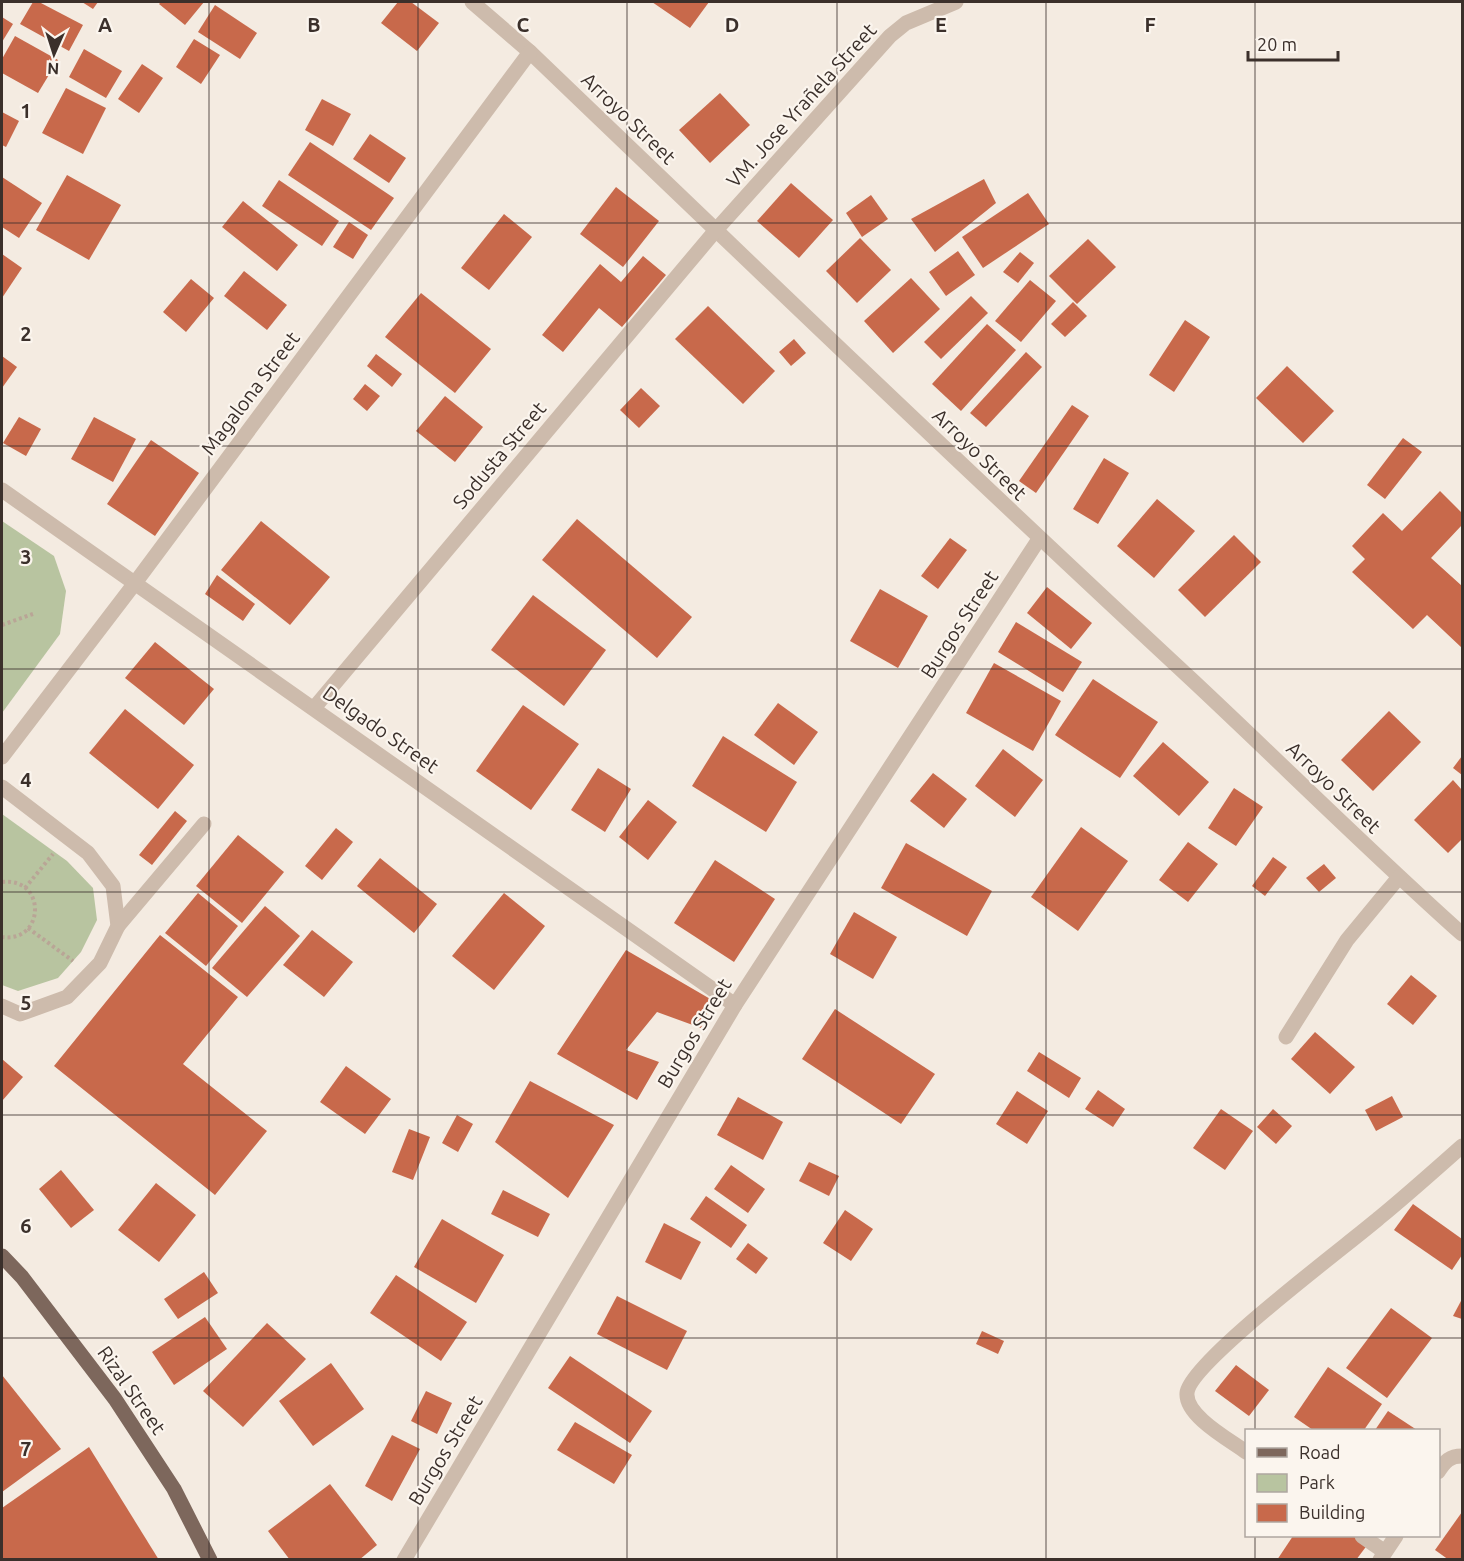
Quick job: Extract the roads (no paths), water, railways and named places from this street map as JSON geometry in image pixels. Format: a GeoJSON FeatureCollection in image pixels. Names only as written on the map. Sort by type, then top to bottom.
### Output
{"type":"FeatureCollection","features":[{"type":"Feature","properties":{"kind":"main road","name":"Rizal Street"},"geometry":{"type":"LineString","coordinates":[[2,1256],[22,1277],[115,1399],[174,1489],[210,1560]]}},
{"type":"Feature","properties":{"kind":"street","name":"Arroyo Street"},"geometry":{"type":"LineString","coordinates":[[472,2],[530,52],[1039,540],[1462,934]]}},
{"type":"Feature","properties":{"kind":"street","name":"VM. Jose Yrañela Street"},"geometry":{"type":"LineString","coordinates":[[716,230],[890,36],[906,23],[956,2]]}},
{"type":"Feature","properties":{"kind":"street","name":"Magalona Street"},"geometry":{"type":"LineString","coordinates":[[2,756],[135,583],[530,52]]}},
{"type":"Feature","properties":{"kind":"street","name":"Sodusta Street"},"geometry":{"type":"LineString","coordinates":[[314,708],[716,230]]}},
{"type":"Feature","properties":{"kind":"street","name":"Delgado Street"},"geometry":{"type":"LineString","coordinates":[[2,490],[735,1005]]}},
{"type":"Feature","properties":{"kind":"street","name":"Burgos Street"},"geometry":{"type":"LineString","coordinates":[[404,1560],[735,1005],[1039,540]]}},
{"type":"Feature","properties":{"kind":"street"},"geometry":{"type":"LineString","coordinates":[[2,787],[88,853],[113,885],[118,926]]}},
{"type":"Feature","properties":{"kind":"street"},"geometry":{"type":"LineString","coordinates":[[2,1006],[20,1014],[67,997],[100,963],[118,926],[204,824]]}},
{"type":"Feature","properties":{"kind":"street"},"geometry":{"type":"LineString","coordinates":[[1286,1036],[1347,940],[1399,877]]}},
{"type":"Feature","properties":{"kind":"street"},"geometry":{"type":"LineString","coordinates":[[1245,1451],[1197,1416],[1188,1400],[1189,1385],[1222,1348],[1248,1324],[1380,1218],[1462,1146]]}},
{"type":"Feature","properties":{"kind":"street"},"geometry":{"type":"LineString","coordinates":[[1440,1469],[1448,1459],[1453,1456],[1462,1456]]}},
{"type":"Feature","properties":{"kind":"street"},"geometry":{"type":"LineString","coordinates":[[1363,1537],[1383,1556],[1395,1537]]}}]}
